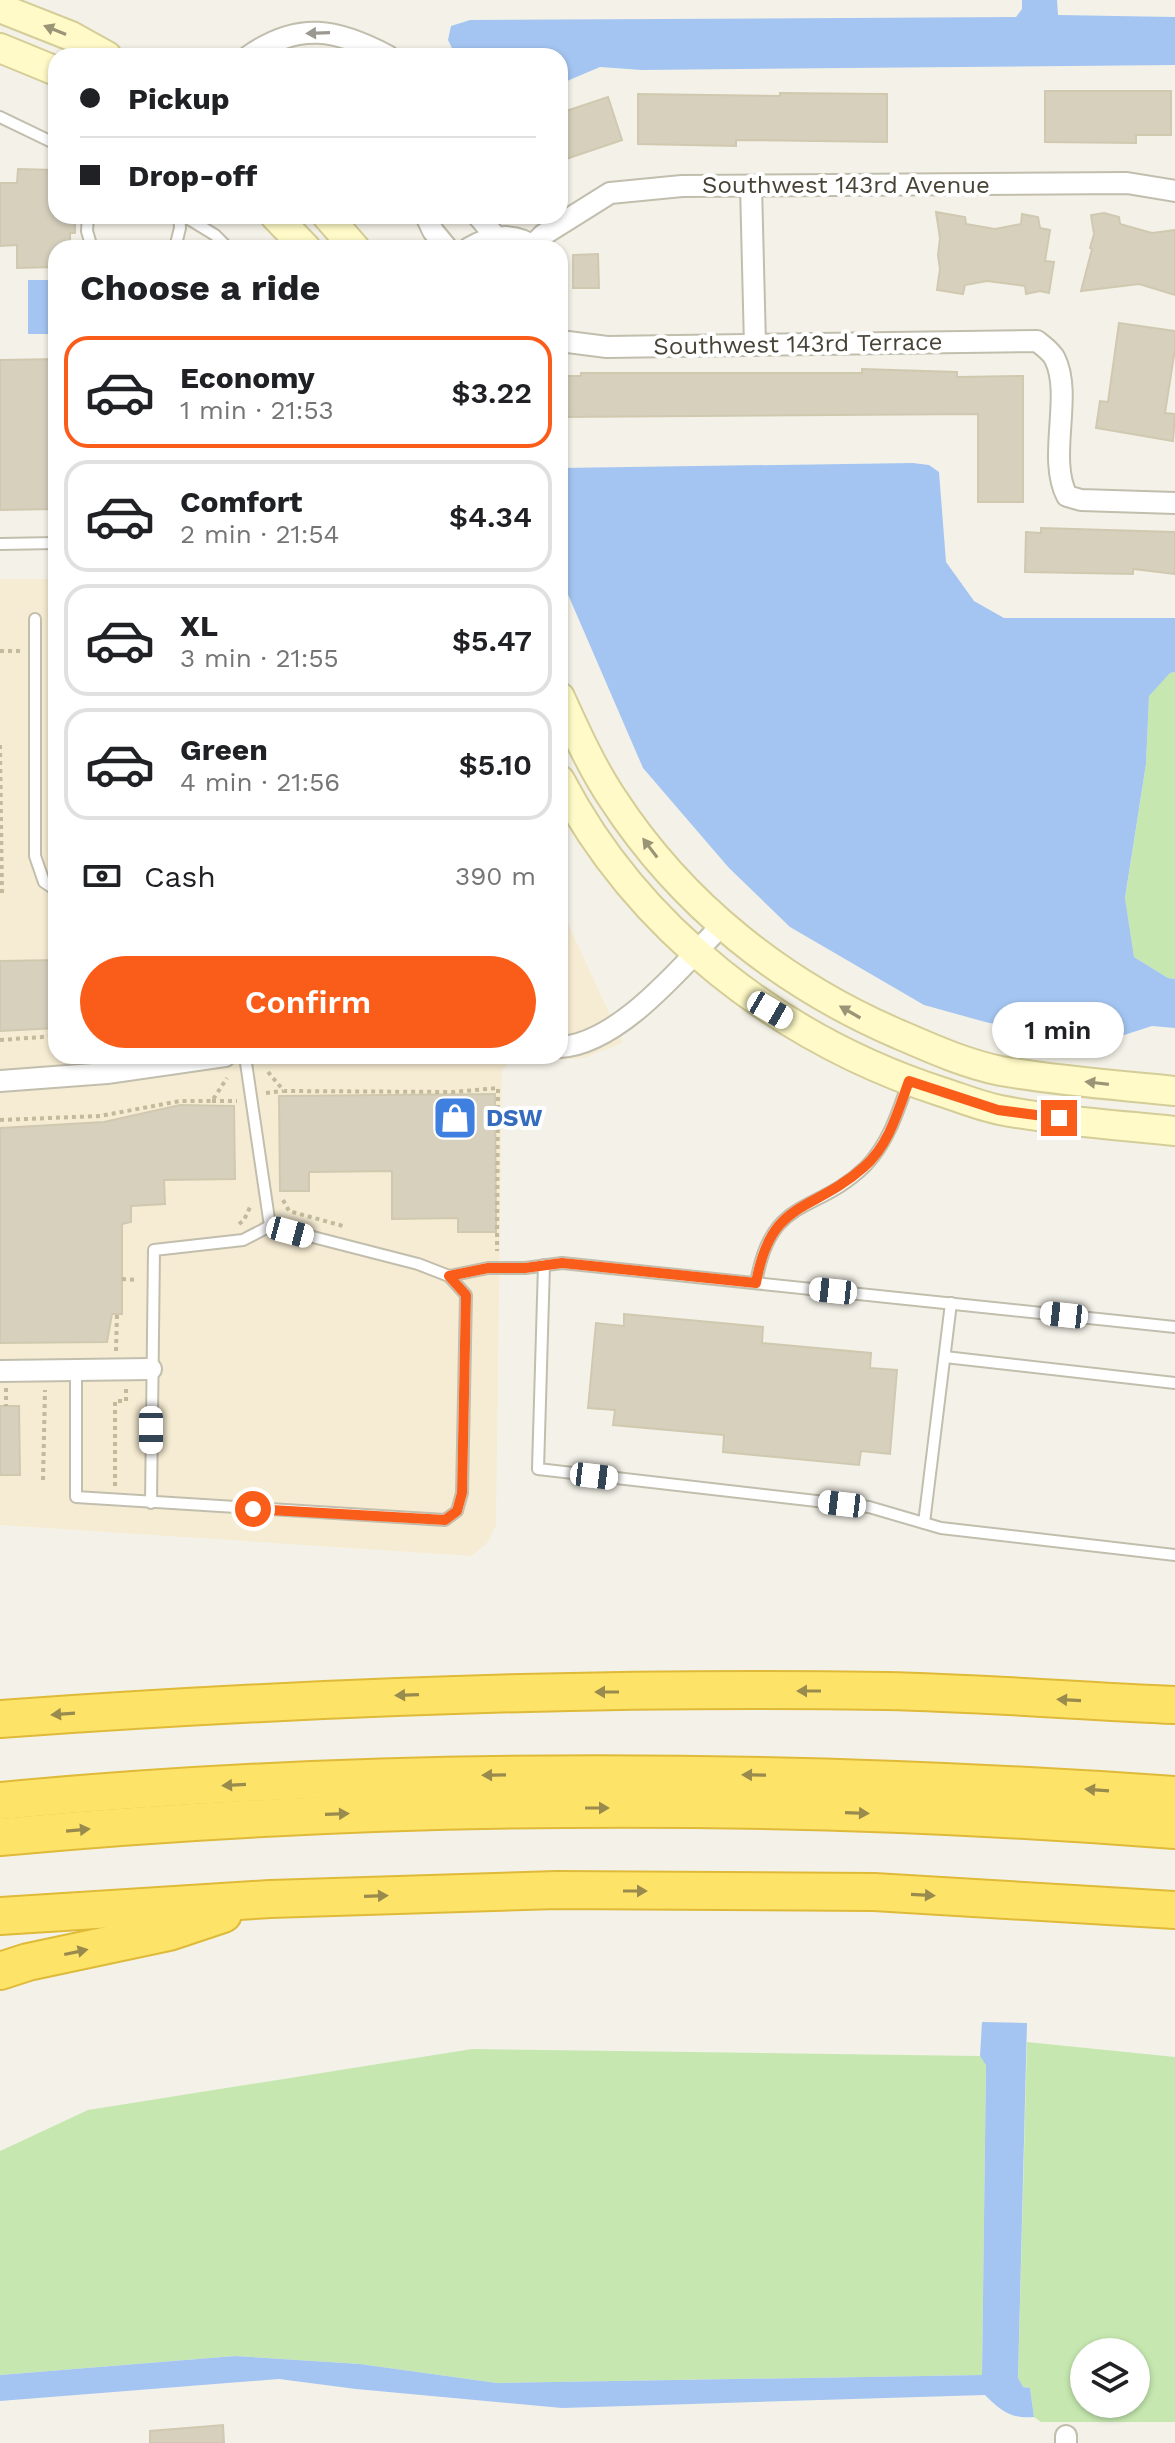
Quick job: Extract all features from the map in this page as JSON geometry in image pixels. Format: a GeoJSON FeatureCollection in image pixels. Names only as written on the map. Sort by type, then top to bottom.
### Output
{"type":"FeatureCollection","features":[{"type":"Feature","properties":{"kind":"highway"},"geometry":{"type":"LineString","coordinates":[[0,1719],[361,1696],[512,1692],[887,1691],[1175,1705]]}},
{"type":"Feature","properties":{"kind":"highway"},"geometry":{"type":"LineString","coordinates":[[0,1801],[308,1780],[587,1774],[908,1779],[1175,1795]]}},
{"type":"Feature","properties":{"kind":"highway"},"geometry":{"type":"LineString","coordinates":[[0,1837],[146,1824],[310,1815],[557,1808],[1011,1818],[1175,1830]]}},
{"type":"Feature","properties":{"kind":"highway"},"geometry":{"type":"LineString","coordinates":[[0,1916],[270,1899],[557,1890],[858,1892],[1175,1910]]}},
{"type":"Feature","properties":{"kind":"highway"},"geometry":{"type":"LineString","coordinates":[[0,1971],[28,1962],[169,1932],[270,1899]]}},
{"type":"Feature","properties":{"kind":"street"},"geometry":{"type":"LineString","coordinates":[[0,8],[71,36],[93,48]]}},
{"type":"Feature","properties":{"kind":"street"},"geometry":{"type":"LineString","coordinates":[[261,48],[277,38],[335,33],[373,48]]}},
{"type":"Feature","properties":{"kind":"street"},"geometry":{"type":"LineString","coordinates":[[0,48],[48,68]]}},
{"type":"Feature","properties":{"kind":"street","name":"Southwest 143rd Avenue"},"geometry":{"type":"LineString","coordinates":[[568,219],[610,193],[682,186],[1127,183],[1175,191]]}},
{"type":"Feature","properties":{"kind":"street"},"geometry":{"type":"LineString","coordinates":[[751,186],[755,345]]}},
{"type":"Feature","properties":{"kind":"street"},"geometry":{"type":"LineString","coordinates":[[283,224],[298,240]]}},
{"type":"Feature","properties":{"kind":"street"},"geometry":{"type":"LineString","coordinates":[[334,224],[348,240]]}},
{"type":"Feature","properties":{"kind":"street"},"geometry":{"type":"LineString","coordinates":[[485,224],[496,237]]}},
{"type":"Feature","properties":{"kind":"street","name":"Southwest 143rd Avenue"},"geometry":{"type":"LineString","coordinates":[[539,240],[561,224]]}},
{"type":"Feature","properties":{"kind":"street"},"geometry":{"type":"LineString","coordinates":[[482,240],[514,237],[521,240]]}},
{"type":"Feature","properties":{"kind":"street","name":"Southwest 143rd Terrace"},"geometry":{"type":"LineString","coordinates":[[568,342],[607,347],[1037,341],[1055,357],[1060,378],[1060,471],[1065,492],[1071,499],[1175,503]]}},
{"type":"Feature","properties":{"kind":"street"},"geometry":{"type":"LineString","coordinates":[[568,713],[612,798],[666,869],[721,926],[797,981],[859,1018],[929,1048],[998,1070],[1175,1091]]}},
{"type":"Feature","properties":{"kind":"street"},"geometry":{"type":"LineString","coordinates":[[568,796],[578,815],[636,892],[695,953],[770,1010],[857,1059],[909,1081],[998,1110],[1175,1131]]}},
{"type":"Feature","properties":{"kind":"street"},"geometry":{"type":"LineString","coordinates":[[568,1046],[583,1043],[612,1029],[721,926]]}},
{"type":"Feature","properties":{"kind":"street"},"geometry":{"type":"LineString","coordinates":[[0,1081],[107,1073],[169,1064]]}},
{"type":"Feature","properties":{"kind":"street"},"geometry":{"type":"LineString","coordinates":[[2,1381],[76,1370],[151,1369]]}},
{"type":"Feature","properties":{"kind":"lane"},"geometry":{"type":"LineString","coordinates":[[0,117],[48,140]]}},
{"type":"Feature","properties":{"kind":"lane"},"geometry":{"type":"LineString","coordinates":[[195,224],[220,240]]}},
{"type":"Feature","properties":{"kind":"lane"},"geometry":{"type":"LineString","coordinates":[[0,544],[48,543]]}},
{"type":"Feature","properties":{"kind":"lane"},"geometry":{"type":"LineString","coordinates":[[35,619],[35,856],[44,882],[48,885]]}},
{"type":"Feature","properties":{"kind":"lane"},"geometry":{"type":"LineString","coordinates":[[246,1064],[270,1226]]}},
{"type":"Feature","properties":{"kind":"lane"},"geometry":{"type":"LineString","coordinates":[[756,1283],[767,1243],[776,1228],[787,1215],[827,1193],[866,1165],[892,1127],[909,1081]]}},
{"type":"Feature","properties":{"kind":"lane"},"geometry":{"type":"LineString","coordinates":[[76,1370],[76,1497],[151,1503],[445,1520],[457,1511],[462,1493],[466,1295],[449,1276],[418,1264],[270,1226],[243,1240],[154,1250],[151,1503]]}},
{"type":"Feature","properties":{"kind":"lane"},"geometry":{"type":"LineString","coordinates":[[449,1276],[488,1268],[562,1263],[1175,1327]]}},
{"type":"Feature","properties":{"kind":"lane"},"geometry":{"type":"LineString","coordinates":[[544,1265],[538,1469],[869,1507],[941,1528],[1175,1555]]}},
{"type":"Feature","properties":{"kind":"lane"},"geometry":{"type":"LineString","coordinates":[[924,1523],[951,1303]]}},
{"type":"Feature","properties":{"kind":"lane"},"geometry":{"type":"LineString","coordinates":[[945,1357],[1175,1383]]}},
{"type":"Feature","properties":{"kind":"path"},"geometry":{"type":"LineString","coordinates":[[0,651],[35,651]]}},
{"type":"Feature","properties":{"kind":"path"},"geometry":{"type":"LineString","coordinates":[[0,745],[2,895]]}},
{"type":"Feature","properties":{"kind":"path"},"geometry":{"type":"LineString","coordinates":[[0,1040],[48,1037]]}},
{"type":"Feature","properties":{"kind":"path"},"geometry":{"type":"LineString","coordinates":[[268,1072],[284,1091]]}},
{"type":"Feature","properties":{"kind":"path"},"geometry":{"type":"LineString","coordinates":[[212,1101],[227,1078]]}},
{"type":"Feature","properties":{"kind":"path"},"geometry":{"type":"LineString","coordinates":[[267,1102],[266,1091],[453,1092],[498,1088],[497,1251]]}},
{"type":"Feature","properties":{"kind":"path"},"geometry":{"type":"LineString","coordinates":[[0,1120],[100,1116],[180,1101],[237,1100],[240,1116]]}},
{"type":"Feature","properties":{"kind":"path"},"geometry":{"type":"LineString","coordinates":[[281,1196],[289,1211],[305,1218],[343,1226]]}},
{"type":"Feature","properties":{"kind":"path"},"geometry":{"type":"LineString","coordinates":[[237,1226],[250,1209],[251,1200]]}},
{"type":"Feature","properties":{"kind":"path"},"geometry":{"type":"LineString","coordinates":[[6,1406],[2,1381],[16,1386]]}},
{"type":"Feature","properties":{"kind":"path"},"geometry":{"type":"LineString","coordinates":[[38,1386],[45,1390],[43,1480]]}},
{"type":"Feature","properties":{"kind":"path"},"geometry":{"type":"LineString","coordinates":[[115,1500],[115,1401],[126,1401],[126,1387]]}},
{"type":"Feature","properties":{"kind":"shaded area"},"geometry":{"type":"Polygon","coordinates":[[[0,579],[48,579],[48,1064],[508,1064],[502,1071],[496,1525],[488,1542],[472,1556],[0,1525],[0,579]]]}},
{"type":"Feature","properties":{"kind":"shaded area"},"geometry":{"type":"Polygon","coordinates":[[[568,923],[623,1043],[584,1058],[568,1059],[568,923]]]}},
{"type":"Feature","properties":{"kind":"green space"},"geometry":{"type":"Polygon","coordinates":[[[1175,672],[1175,979],[1168,978],[1134,957],[1125,899],[1146,764],[1149,695],[1170,673],[1175,672]]]}},
{"type":"Feature","properties":{"kind":"green space"},"geometry":{"type":"Polygon","coordinates":[[[1027,2042],[1175,2057],[1175,2422],[1041,2422],[1034,2417],[1030,2388],[1023,2387],[1018,2379],[1027,2042]]]}},
{"type":"Feature","properties":{"kind":"green space"},"geometry":{"type":"Polygon","coordinates":[[[472,2049],[980,2056],[986,2064],[982,2375],[497,2383],[360,2364],[235,2356],[0,2375],[0,2151],[88,2110],[472,2049]]]}},
{"type":"Feature","properties":{"kind":"water"},"geometry":{"type":"Polygon","coordinates":[[[1022,0],[1057,0],[1058,15],[1175,17],[1175,65],[642,70],[600,67],[568,81],[568,48],[452,48],[448,40],[451,26],[470,20],[1016,17],[1022,9],[1022,0]]]}},
{"type":"Feature","properties":{"kind":"water"},"geometry":{"type":"Polygon","coordinates":[[[28,280],[48,280],[48,334],[28,334],[28,280]]]}},
{"type":"Feature","properties":{"kind":"water"},"geometry":{"type":"Polygon","coordinates":[[[929,465],[939,472],[946,562],[974,601],[1004,618],[1175,618],[1175,672],[1170,673],[1149,696],[1146,764],[1125,898],[1134,957],[1168,978],[1175,979],[1175,1028],[1152,1026],[1115,1038],[989,1023],[924,1005],[790,927],[729,868],[643,768],[568,595],[568,468],[929,465]]]}},
{"type":"Feature","properties":{"kind":"water"},"geometry":{"type":"Polygon","coordinates":[[[982,2022],[1027,2023],[1018,2378],[1023,2387],[1030,2388],[1034,2417],[1007,2413],[985,2395],[562,2408],[279,2379],[0,2401],[0,2375],[235,2356],[360,2364],[497,2383],[982,2375],[986,2065],[980,2056],[982,2022]]]}},
{"type":"Feature","properties":{"kind":"building"},"geometry":{"type":"Polygon","coordinates":[[[1045,91],[1171,91],[1171,135],[1136,135],[1136,143],[1045,142],[1045,91]]]}},
{"type":"Feature","properties":{"kind":"building"},"geometry":{"type":"Polygon","coordinates":[[[780,93],[887,94],[887,142],[736,140],[736,146],[638,144],[638,94],[780,96],[780,93]]]}},
{"type":"Feature","properties":{"kind":"building"},"geometry":{"type":"Polygon","coordinates":[[[608,97],[622,140],[568,158],[568,110],[608,97]]]}},
{"type":"Feature","properties":{"kind":"building"},"geometry":{"type":"Polygon","coordinates":[[[18,169],[48,170],[48,224],[75,224],[75,233],[70,233],[70,240],[48,240],[48,267],[17,268],[17,245],[0,246],[0,183],[17,183],[18,169]]]}},
{"type":"Feature","properties":{"kind":"building"},"geometry":{"type":"Polygon","coordinates":[[[936,212],[965,217],[966,224],[995,229],[1021,224],[1022,214],[1038,217],[1040,228],[1050,230],[1045,261],[1054,262],[1049,293],[1026,294],[1025,286],[987,281],[965,285],[963,294],[937,290],[940,238],[936,212]]]}},
{"type":"Feature","properties":{"kind":"building"},"geometry":{"type":"Polygon","coordinates":[[[1104,213],[1119,217],[1120,224],[1152,233],[1175,230],[1175,295],[1139,284],[1081,291],[1094,234],[1091,215],[1104,213]]]}},
{"type":"Feature","properties":{"kind":"building"},"geometry":{"type":"Polygon","coordinates":[[[598,254],[599,288],[573,288],[573,255],[598,254]]]}},
{"type":"Feature","properties":{"kind":"building"},"geometry":{"type":"Polygon","coordinates":[[[1119,323],[1175,331],[1165,413],[1175,414],[1173,441],[1096,428],[1100,401],[1108,402],[1119,323]]]}},
{"type":"Feature","properties":{"kind":"building"},"geometry":{"type":"Polygon","coordinates":[[[48,359],[48,509],[0,510],[0,360],[48,359]]]}},
{"type":"Feature","properties":{"kind":"building"},"geometry":{"type":"Polygon","coordinates":[[[862,369],[957,372],[957,377],[1023,376],[1023,502],[978,502],[978,414],[568,417],[568,376],[581,376],[581,373],[862,373],[862,369]]]}},
{"type":"Feature","properties":{"kind":"building"},"geometry":{"type":"Polygon","coordinates":[[[1041,528],[1175,532],[1175,574],[1133,569],[1133,574],[1025,572],[1026,532],[1041,533],[1041,528]]]}},
{"type":"Feature","properties":{"kind":"building"},"geometry":{"type":"Polygon","coordinates":[[[48,960],[48,1028],[0,1031],[0,961],[48,960]]]}},
{"type":"Feature","properties":{"kind":"building"},"geometry":{"type":"Polygon","coordinates":[[[495,1094],[496,1232],[458,1232],[458,1218],[392,1219],[392,1171],[309,1172],[309,1191],[280,1191],[279,1096],[495,1094]]]}},
{"type":"Feature","properties":{"kind":"building"},"geometry":{"type":"Polygon","coordinates":[[[180,1105],[234,1106],[235,1179],[164,1180],[165,1204],[131,1206],[131,1222],[122,1224],[122,1314],[112,1314],[107,1342],[0,1343],[0,1128],[104,1122],[180,1105]]]}},
{"type":"Feature","properties":{"kind":"building"},"geometry":{"type":"Polygon","coordinates":[[[624,1314],[763,1327],[762,1343],[871,1353],[870,1368],[897,1370],[890,1454],[861,1451],[859,1465],[723,1452],[724,1435],[613,1425],[615,1410],[588,1408],[596,1323],[624,1326],[624,1314]]]}},
{"type":"Feature","properties":{"kind":"building"},"geometry":{"type":"Polygon","coordinates":[[[0,1406],[19,1406],[20,1475],[0,1475],[0,1406]]]}},
{"type":"Feature","properties":{"kind":"building"},"geometry":{"type":"Polygon","coordinates":[[[223,2425],[224,2443],[150,2443],[150,2431],[223,2425]]]}},
{"type":"Feature","properties":{"kind":"place","name":"DSW"},"geometry":{"type":"Point","coordinates":[455,1118]}},
{"type":"Feature","properties":{"kind":"route"},"geometry":{"type":"LineString","coordinates":[[253,1509],[445,1520],[457,1511],[462,1493],[466,1295],[449,1276],[488,1268],[525,1268],[562,1263],[756,1283],[767,1243],[787,1215],[847,1180],[866,1165],[883,1144],[909,1081],[998,1110],[1059,1118]]}}]}
